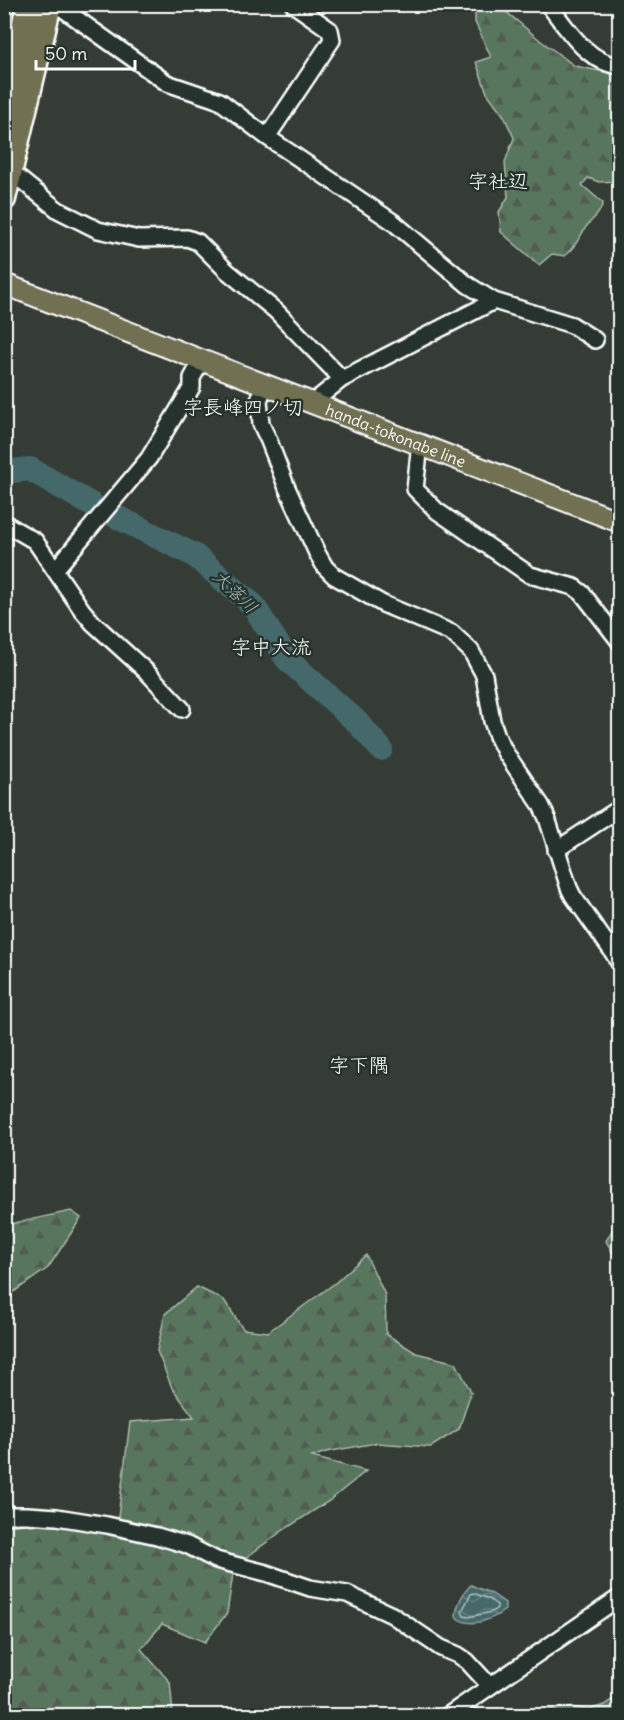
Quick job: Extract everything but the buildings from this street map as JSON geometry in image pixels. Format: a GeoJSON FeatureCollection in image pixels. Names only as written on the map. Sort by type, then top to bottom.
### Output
{"type":"FeatureCollection","features":[{"type":"Feature","properties":{"kind":"highway"},"geometry":{"type":"LineString","coordinates":[[4,114],[28,4]]}},
{"type":"Feature","properties":{"kind":"highway"},"geometry":{"type":"LineString","coordinates":[[4,199],[51,4]]}},
{"type":"Feature","properties":{"kind":"main road","name":"handa-tokonabe line"},"geometry":{"type":"LineString","coordinates":[[4,284],[620,522]]}},
{"type":"Feature","properties":{"kind":"street"},"geometry":{"type":"LineString","coordinates":[[56,4],[167,83],[220,101],[267,137],[393,222],[468,285],[494,301],[572,325],[595,340]]}},
{"type":"Feature","properties":{"kind":"street"},"geometry":{"type":"LineString","coordinates":[[267,137],[332,40],[330,30],[293,4]]}},
{"type":"Feature","properties":{"kind":"street"},"geometry":{"type":"LineString","coordinates":[[548,4],[590,53],[603,62],[620,66]]}},
{"type":"Feature","properties":{"kind":"street"},"geometry":{"type":"LineString","coordinates":[[11,172],[58,210],[98,230],[139,239],[187,238],[198,242],[227,271],[276,311],[342,379]]}},
{"type":"Feature","properties":{"kind":"street"},"geometry":{"type":"LineString","coordinates":[[312,404],[342,379],[494,301]]}},
{"type":"Feature","properties":{"kind":"street"},"geometry":{"type":"LineString","coordinates":[[55,570],[148,458],[192,387],[192,378],[202,360]]}},
{"type":"Feature","properties":{"kind":"street"},"geometry":{"type":"LineString","coordinates":[[265,386],[259,400],[261,424],[316,553],[334,576],[383,604],[452,633],[471,651],[484,675],[497,736],[505,752],[541,805],[573,896],[620,964]]}},
{"type":"Feature","properties":{"kind":"street"},"geometry":{"type":"LineString","coordinates":[[420,444],[416,489],[437,511],[530,575],[574,587],[582,593],[620,642]]}},
{"type":"Feature","properties":{"kind":"street"},"geometry":{"type":"LineString","coordinates":[[4,524],[35,541],[93,623],[146,671],[182,709]]}},
{"type":"Feature","properties":{"kind":"street"},"geometry":{"type":"LineString","coordinates":[[556,850],[620,808]]}},
{"type":"Feature","properties":{"kind":"street"},"geometry":{"type":"LineString","coordinates":[[4,1515],[57,1517],[157,1536],[187,1545],[216,1560],[266,1573],[310,1588],[347,1594],[364,1604],[392,1615],[441,1648],[458,1654],[490,1686]]}},
{"type":"Feature","properties":{"kind":"street"},"geometry":{"type":"LineString","coordinates":[[447,1716],[620,1598]]}},
{"type":"Feature","properties":{"kind":"green space"},"geometry":{"type":"Polygon","coordinates":[[[475,5],[498,5],[575,66],[619,73],[619,181],[599,182],[588,178],[582,185],[603,203],[599,212],[565,256],[552,254],[539,265],[501,232],[499,212],[508,197],[505,162],[514,138],[504,116],[487,93],[476,62],[491,57],[475,22],[475,5]]]}},
{"type":"Feature","properties":{"kind":"green space"},"geometry":{"type":"Polygon","coordinates":[[[71,1211],[81,1218],[48,1268],[5,1298],[5,1225],[71,1211]]]}},
{"type":"Feature","properties":{"kind":"green space"},"geometry":{"type":"Polygon","coordinates":[[[614,1227],[619,1227],[619,1260],[606,1241],[614,1227]]]}},
{"type":"Feature","properties":{"kind":"green space"},"geometry":{"type":"Polygon","coordinates":[[[366,1255],[385,1295],[386,1334],[416,1353],[456,1363],[471,1392],[459,1429],[431,1447],[376,1443],[326,1452],[312,1457],[366,1471],[329,1501],[244,1559],[233,1574],[227,1613],[205,1642],[162,1624],[141,1649],[170,1682],[173,1715],[5,1716],[5,1526],[63,1521],[116,1533],[130,1422],[194,1417],[172,1388],[157,1351],[165,1314],[197,1287],[224,1300],[243,1329],[268,1332],[335,1283],[366,1255]]]}},
{"type":"Feature","properties":{"kind":"green space"},"geometry":{"type":"Polygon","coordinates":[[[619,1268],[620,1332],[613,1308],[613,1281],[619,1268]]]}},
{"type":"Feature","properties":{"kind":"green space"},"geometry":{"type":"Polygon","coordinates":[[[619,1695],[619,1715],[533,1715],[536,1711],[572,1707],[589,1710],[604,1705],[619,1695]]]}},
{"type":"Feature","properties":{"kind":"water"},"geometry":{"type":"Polygon","coordinates":[[[471,1585],[492,1594],[505,1603],[505,1610],[481,1622],[461,1621],[456,1617],[457,1608],[465,1591],[471,1585]]]}},
{"type":"Feature","properties":{"kind":"waterway","name":"大落川"},"geometry":{"type":"LineString","coordinates":[[4,472],[30,469],[94,506]]}},
{"type":"Feature","properties":{"kind":"waterway","name":"大落川"},"geometry":{"type":"LineString","coordinates":[[115,516],[194,555],[253,605],[287,659],[357,722],[381,749]]}},
{"type":"Feature","properties":{"kind":"district","name":"字社辺"},"geometry":{"type":"Point","coordinates":[498,181]}},
{"type":"Feature","properties":{"kind":"district","name":"字長峰四ノ切"},"geometry":{"type":"Point","coordinates":[243,407]}},
{"type":"Feature","properties":{"kind":"district","name":"字中大流"},"geometry":{"type":"Point","coordinates":[271,647]}},
{"type":"Feature","properties":{"kind":"district","name":"字下隅"},"geometry":{"type":"Point","coordinates":[359,1065]}}]}
